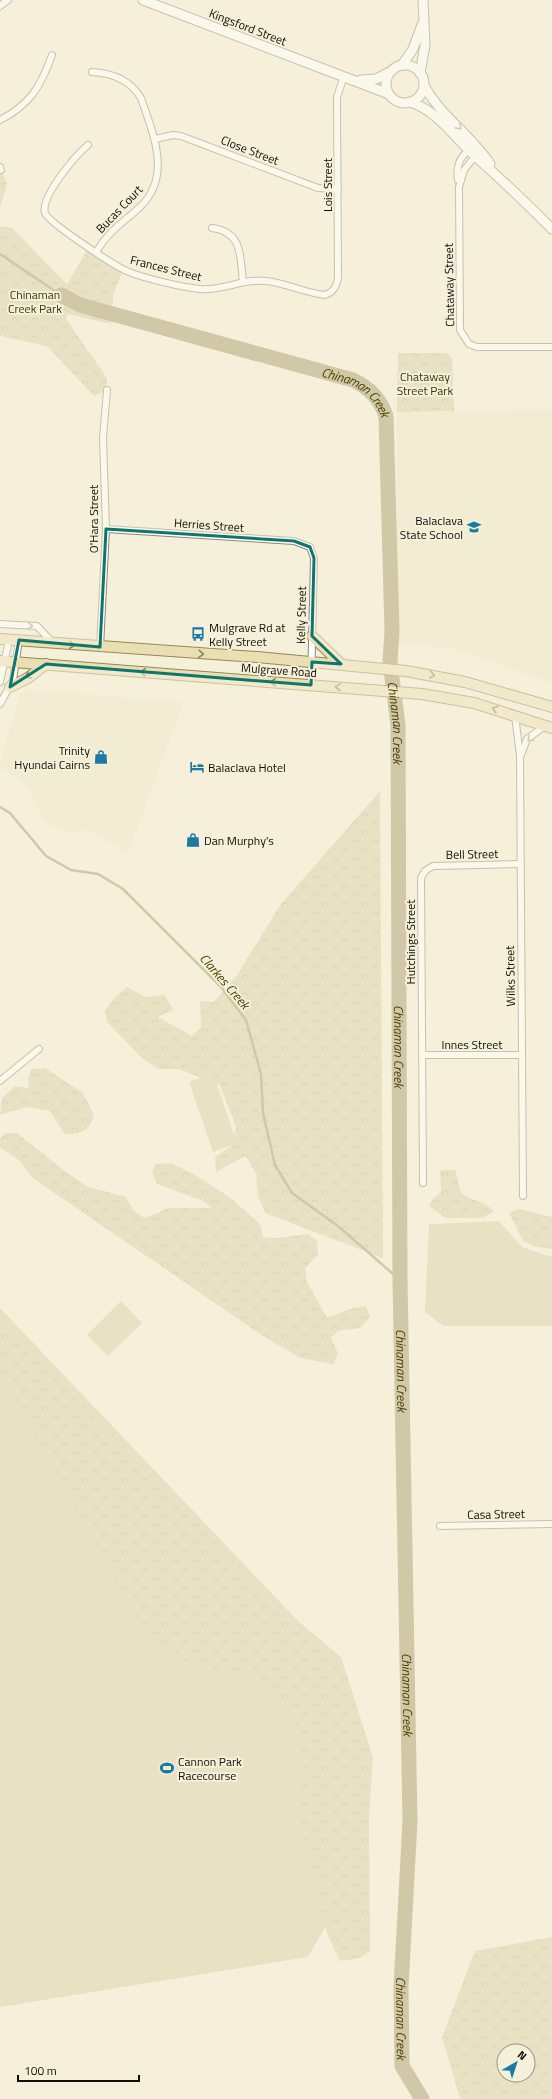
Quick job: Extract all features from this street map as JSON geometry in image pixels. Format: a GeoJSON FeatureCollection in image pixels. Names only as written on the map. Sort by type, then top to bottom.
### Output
{"type":"FeatureCollection","features":[{"type":"Feature","properties":{"kind":"main road"},"geometry":{"type":"LineString","coordinates":[[312,636],[340,664]]}},
{"type":"Feature","properties":{"kind":"main road","name":"Mulgrave Road"},"geometry":{"type":"LineString","coordinates":[[9,640],[340,664],[399,670],[465,682],[552,707]]}},
{"type":"Feature","properties":{"kind":"main road","name":"Mulgrave Road"},"geometry":{"type":"LineString","coordinates":[[2,661],[403,692],[457,699],[549,726]]}},
{"type":"Feature","properties":{"kind":"main road"},"geometry":{"type":"LineString","coordinates":[[10,687],[28,678],[46,664]]}},
{"type":"Feature","properties":{"kind":"street"},"geometry":{"type":"LineString","coordinates":[[0,6],[8,0]]}},
{"type":"Feature","properties":{"kind":"street","name":"Kingsford Street"},"geometry":{"type":"LineString","coordinates":[[144,0],[389,94]]}},
{"type":"Feature","properties":{"kind":"street"},"geometry":{"type":"LineString","coordinates":[[420,73],[425,45],[423,0]]}},
{"type":"Feature","properties":{"kind":"street"},"geometry":{"type":"LineString","coordinates":[[423,18],[415,45],[402,65],[391,71],[386,83],[389,94],[398,102],[410,102],[420,105],[475,151]]}},
{"type":"Feature","properties":{"kind":"street"},"geometry":{"type":"LineString","coordinates":[[0,120],[15,112],[29,100],[48,66],[52,55]]}},
{"type":"Feature","properties":{"kind":"street"},"geometry":{"type":"LineString","coordinates":[[402,65],[415,68],[420,73],[424,85],[439,107],[475,151],[552,229]]}},
{"type":"Feature","properties":{"kind":"street","name":"Kingsford Street"},"geometry":{"type":"LineString","coordinates":[[344,76],[371,80],[381,77],[391,71]]}},
{"type":"Feature","properties":{"kind":"street","name":"Bucas Court"},"geometry":{"type":"LineString","coordinates":[[92,72],[106,73],[125,80],[137,91],[141,98],[159,155],[159,168],[153,189],[141,206],[108,234],[96,252]]}},
{"type":"Feature","properties":{"kind":"street","name":"Lois Street"},"geometry":{"type":"LineString","coordinates":[[331,293],[335,288],[338,277],[337,97],[344,76]]}},
{"type":"Feature","properties":{"kind":"street"},"geometry":{"type":"LineString","coordinates":[[410,102],[420,96],[424,85]]}},
{"type":"Feature","properties":{"kind":"street","name":"Close Street"},"geometry":{"type":"LineString","coordinates":[[155,139],[173,135],[181,136],[318,188],[338,189]]}},
{"type":"Feature","properties":{"kind":"street","name":"Frances Street"},"geometry":{"type":"LineString","coordinates":[[88,145],[73,160],[49,194],[44,206],[45,212],[53,222],[96,252],[131,272],[188,287],[210,288],[264,280],[317,294],[325,295],[331,293]]}},
{"type":"Feature","properties":{"kind":"street","name":"Chataway Street"},"geometry":{"type":"LineString","coordinates":[[475,151],[464,170],[460,187],[459,325],[462,336],[469,344],[477,347],[552,347]]}},
{"type":"Feature","properties":{"kind":"street"},"geometry":{"type":"LineString","coordinates":[[212,228],[226,231],[237,244],[240,252],[243,282]]}},
{"type":"Feature","properties":{"kind":"street","name":"O'Hara Street"},"geometry":{"type":"LineString","coordinates":[[100,647],[106,529],[103,438],[107,390]]}},
{"type":"Feature","properties":{"kind":"street","name":"Herries Street"},"geometry":{"type":"LineString","coordinates":[[106,529],[294,541],[310,547]]}},
{"type":"Feature","properties":{"kind":"street","name":"Kelly Street"},"geometry":{"type":"LineString","coordinates":[[310,547],[314,558],[312,685]]}},
{"type":"Feature","properties":{"kind":"street"},"geometry":{"type":"LineString","coordinates":[[0,624],[37,626],[53,644]]}},
{"type":"Feature","properties":{"kind":"street"},"geometry":{"type":"LineString","coordinates":[[0,682],[2,661],[9,640]]}},
{"type":"Feature","properties":{"kind":"street"},"geometry":{"type":"LineString","coordinates":[[0,704],[10,687],[16,662],[9,640]]}},
{"type":"Feature","properties":{"kind":"street","name":"Wilks Street"},"geometry":{"type":"LineString","coordinates":[[515,715],[520,756],[523,1196]]}},
{"type":"Feature","properties":{"kind":"street","name":"Wilks Street"},"geometry":{"type":"LineString","coordinates":[[520,756],[527,739],[549,726]]}},
{"type":"Feature","properties":{"kind":"street","name":"Bell Street"},"geometry":{"type":"LineString","coordinates":[[425,871],[433,866],[520,864]]}},
{"type":"Feature","properties":{"kind":"street","name":"Hutchings Street"},"geometry":{"type":"LineString","coordinates":[[423,1183],[420,882],[425,871]]}},
{"type":"Feature","properties":{"kind":"street"},"geometry":{"type":"LineString","coordinates":[[0,1081],[39,1049]]}},
{"type":"Feature","properties":{"kind":"street","name":"Innes Street"},"geometry":{"type":"LineString","coordinates":[[422,1056],[522,1055]]}},
{"type":"Feature","properties":{"kind":"street","name":"Casa Street"},"geometry":{"type":"LineString","coordinates":[[440,1526],[552,1524]]}},
{"type":"Feature","properties":{"kind":"highlighted area"},"geometry":{"type":"Polygon","coordinates":[[[106,529],[294,541],[310,547],[314,558],[312,636],[341,664],[312,662],[311,685],[46,664],[10,687],[19,640],[100,647],[106,529]]]}},
{"type":"Feature","properties":{"kind":"shaded area","name":"Balaclava State School"},"geometry":{"type":"Polygon","coordinates":[[[552,409],[552,683],[453,649],[397,643],[397,412],[552,409]]]}},
{"type":"Feature","properties":{"kind":"shaded area"},"geometry":{"type":"Polygon","coordinates":[[[26,689],[184,702],[128,853],[87,830],[68,832],[58,830],[48,824],[43,819],[28,789],[11,773],[0,769],[1,760],[20,694],[26,689]]]}},
{"type":"Feature","properties":{"kind":"green space"},"geometry":{"type":"Polygon","coordinates":[[[1,170],[7,184],[0,207],[0,171],[1,170]]]}},
{"type":"Feature","properties":{"kind":"green space","name":"Chinaman Creek Park"},"geometry":{"type":"Polygon","coordinates":[[[0,226],[12,228],[67,284],[89,247],[123,269],[113,296],[111,324],[68,314],[66,319],[107,378],[107,390],[94,396],[47,346],[0,336],[0,226]]]}},
{"type":"Feature","properties":{"kind":"green space","name":"Chataway Street Park"},"geometry":{"type":"Polygon","coordinates":[[[398,353],[446,353],[452,358],[454,411],[397,412],[398,353]]]}},
{"type":"Feature","properties":{"kind":"green space"},"geometry":{"type":"Polygon","coordinates":[[[380,791],[383,1258],[265,1213],[258,1196],[256,1174],[246,1156],[216,1172],[215,1157],[232,1145],[236,1127],[220,1085],[178,1069],[158,1069],[143,1059],[107,1022],[105,1010],[115,997],[127,987],[145,997],[165,995],[173,1010],[158,1017],[192,1036],[201,1027],[200,1001],[214,1002],[237,975],[281,904],[380,791]]]}},
{"type":"Feature","properties":{"kind":"green space"},"geometry":{"type":"Polygon","coordinates":[[[45,1068],[83,1093],[94,1115],[87,1129],[75,1134],[64,1134],[50,1111],[26,1107],[0,1115],[2,1098],[15,1086],[29,1088],[28,1078],[31,1069],[45,1068]]]}},
{"type":"Feature","properties":{"kind":"green space"},"geometry":{"type":"Polygon","coordinates":[[[213,1073],[237,1143],[213,1152],[189,1082],[213,1073]]]}},
{"type":"Feature","properties":{"kind":"green space"},"geometry":{"type":"Polygon","coordinates":[[[5,1133],[17,1133],[66,1172],[88,1187],[126,1197],[133,1210],[145,1218],[167,1208],[212,1208],[203,1201],[157,1184],[152,1171],[156,1164],[170,1163],[190,1172],[233,1200],[260,1224],[263,1237],[280,1238],[308,1234],[317,1241],[318,1255],[305,1268],[307,1282],[327,1318],[350,1309],[366,1306],[370,1317],[360,1328],[338,1331],[331,1338],[338,1353],[333,1364],[300,1358],[266,1338],[31,1177],[20,1161],[0,1147],[0,1138],[5,1133]]]}},
{"type":"Feature","properties":{"kind":"green space"},"geometry":{"type":"Polygon","coordinates":[[[440,1170],[455,1170],[461,1193],[494,1211],[484,1218],[445,1218],[429,1206],[433,1199],[441,1192],[440,1170]]]}},
{"type":"Feature","properties":{"kind":"green space"},"geometry":{"type":"Polygon","coordinates":[[[518,1209],[552,1217],[552,1249],[534,1246],[523,1241],[509,1213],[518,1209]]]}},
{"type":"Feature","properties":{"kind":"green space"},"geometry":{"type":"Polygon","coordinates":[[[499,1221],[522,1247],[552,1257],[552,1326],[443,1326],[425,1312],[429,1224],[499,1221]]]}},
{"type":"Feature","properties":{"kind":"green space"},"geometry":{"type":"Polygon","coordinates":[[[121,1301],[142,1323],[108,1356],[87,1335],[121,1301]]]}},
{"type":"Feature","properties":{"kind":"green space","name":"Cannon Park Racecourse"},"geometry":{"type":"Polygon","coordinates":[[[0,1308],[321,1645],[347,1890],[308,1957],[0,2007],[0,1308]]]}},
{"type":"Feature","properties":{"kind":"green space"},"geometry":{"type":"Polygon","coordinates":[[[0,1319],[270,1598],[341,1657],[373,1757],[369,1817],[370,1951],[360,1958],[340,1961],[328,1936],[317,1884],[299,1827],[301,1776],[297,1730],[285,1702],[255,1676],[203,1672],[146,1634],[0,1372],[0,1319]]]}},
{"type":"Feature","properties":{"kind":"green space"},"geometry":{"type":"Polygon","coordinates":[[[552,1937],[552,2099],[460,2099],[442,2037],[475,1951],[552,1937]]]}},
{"type":"Feature","properties":{"kind":"waterway","name":"Chinaman Creek"},"geometry":{"type":"LineString","coordinates":[[0,254],[61,295]]}},
{"type":"Feature","properties":{"kind":"waterway","name":"Chinaman Creek"},"geometry":{"type":"LineString","coordinates":[[61,295],[80,305],[353,380],[364,386],[373,394],[381,404],[386,416],[392,631],[390,662],[398,725],[400,1280],[410,1821],[401,1987],[402,2066],[422,2099]]}},
{"type":"Feature","properties":{"kind":"waterway","name":"Clarkes Creek"},"geometry":{"type":"LineString","coordinates":[[0,807],[10,813],[46,856],[71,870],[98,874],[123,889],[221,987],[246,1020],[261,1074],[263,1113],[275,1165],[292,1193],[338,1226],[400,1280]]}},
{"type":"Feature","properties":{"kind":"place","name":"Balaclava State School"},"geometry":{"type":"Point","coordinates":[474,527]}},
{"type":"Feature","properties":{"kind":"place","name":"Mulgrave Rd at Kelly Street"},"geometry":{"type":"Point","coordinates":[198,634]}},
{"type":"Feature","properties":{"kind":"place","name":"Trinity Hyundai Cairns"},"geometry":{"type":"Point","coordinates":[101,757]}},
{"type":"Feature","properties":{"kind":"place","name":"Balaclava Hotel"},"geometry":{"type":"Point","coordinates":[197,767]}},
{"type":"Feature","properties":{"kind":"place","name":"Dan Murphy's"},"geometry":{"type":"Point","coordinates":[193,840]}},
{"type":"Feature","properties":{"kind":"place","name":"Cannon Park Racecourse"},"geometry":{"type":"Point","coordinates":[167,1768]}}]}
